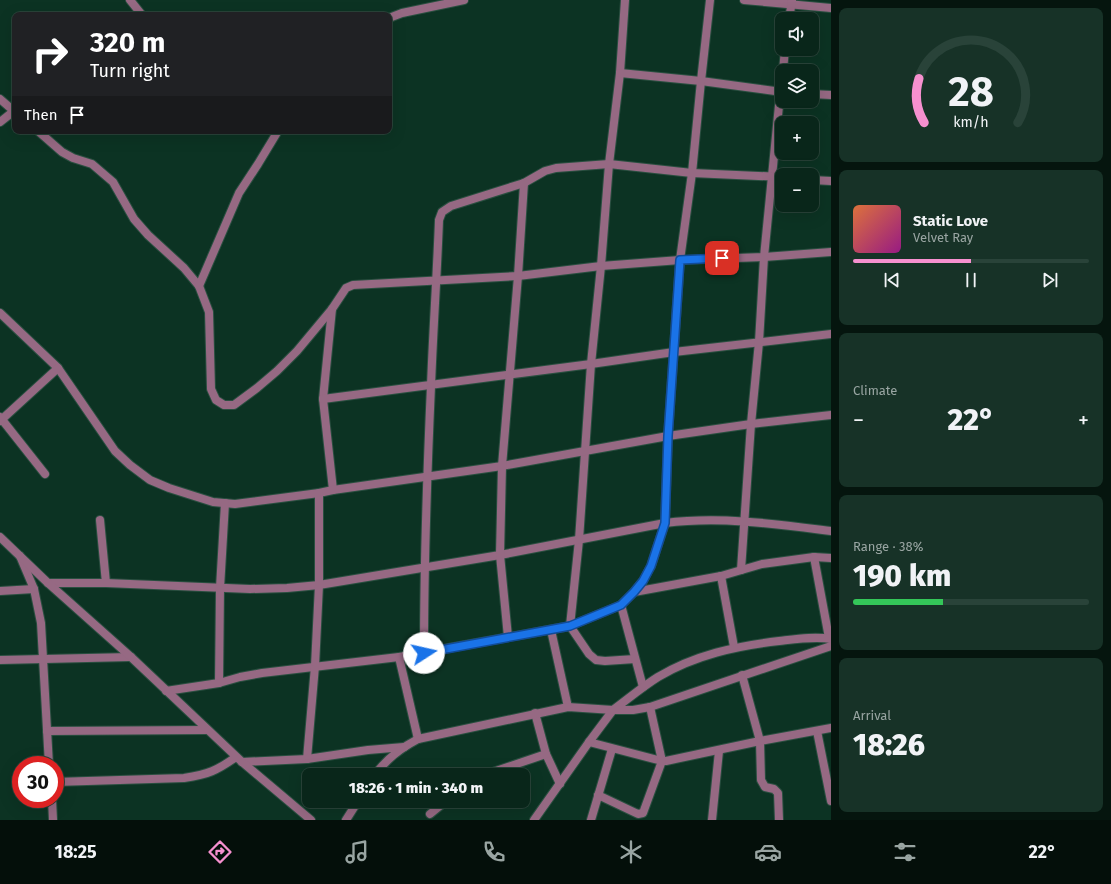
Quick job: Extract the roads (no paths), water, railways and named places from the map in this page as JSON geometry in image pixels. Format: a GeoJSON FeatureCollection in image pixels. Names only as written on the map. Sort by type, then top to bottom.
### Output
{"type":"FeatureCollection","features":[{"type":"Feature","properties":{"kind":"street"},"geometry":{"type":"LineString","coordinates":[[130,0],[140,12]]}},
{"type":"Feature","properties":{"kind":"street"},"geometry":{"type":"LineString","coordinates":[[392,17],[402,13],[464,0]]}},
{"type":"Feature","properties":{"kind":"street"},"geometry":{"type":"LineString","coordinates":[[625,0],[620,73],[609,164],[591,364],[579,540],[570,626],[589,654],[596,660],[635,660]]}},
{"type":"Feature","properties":{"kind":"street"},"geometry":{"type":"LineString","coordinates":[[166,691],[219,683],[240,677],[315,666],[424,653],[570,626],[621,605],[643,581],[651,566],[665,523],[668,436],[680,260],[692,173],[710,0]]}},
{"type":"Feature","properties":{"kind":"street"},"geometry":{"type":"LineString","coordinates":[[744,0],[792,3],[831,8]]}},
{"type":"Feature","properties":{"kind":"street"},"geometry":{"type":"LineString","coordinates":[[620,73],[701,81],[775,91]]}},
{"type":"Feature","properties":{"kind":"street"},"geometry":{"type":"LineString","coordinates":[[819,95],[831,96]]}},
{"type":"Feature","properties":{"kind":"street"},"geometry":{"type":"LineString","coordinates":[[0,99],[12,110]]}},
{"type":"Feature","properties":{"kind":"street"},"geometry":{"type":"LineString","coordinates":[[741,570],[751,424],[759,342],[764,257],[779,108]]}},
{"type":"Feature","properties":{"kind":"street"},"geometry":{"type":"LineString","coordinates":[[0,122],[12,113]]}},
{"type":"Feature","properties":{"kind":"street"},"geometry":{"type":"LineString","coordinates":[[41,134],[62,152],[73,158],[92,164],[113,182],[134,219],[148,235],[184,268],[199,286],[209,312],[211,389],[216,400],[224,405],[234,405],[277,371],[297,351],[332,309],[346,288],[353,285],[518,276],[601,266],[680,260],[764,257],[831,252]]}},
{"type":"Feature","properties":{"kind":"street"},"geometry":{"type":"LineString","coordinates":[[199,286],[239,193],[276,134]]}},
{"type":"Feature","properties":{"kind":"street"},"geometry":{"type":"LineString","coordinates":[[424,653],[424,567],[427,477],[439,220],[442,212],[451,206],[524,183],[556,168],[609,164],[692,173],[775,176]]}},
{"type":"Feature","properties":{"kind":"street"},"geometry":{"type":"LineString","coordinates":[[819,180],[831,181]]}},
{"type":"Feature","properties":{"kind":"street"},"geometry":{"type":"LineString","coordinates":[[508,637],[500,555],[502,466],[518,276],[524,183]]}},
{"type":"Feature","properties":{"kind":"street"},"geometry":{"type":"LineString","coordinates":[[332,309],[323,399],[333,490]]}},
{"type":"Feature","properties":{"kind":"street"},"geometry":{"type":"LineString","coordinates":[[0,313],[58,368],[116,451],[130,464],[150,480],[213,502],[235,504],[319,493],[502,466],[668,436],[751,424],[831,415]]}},
{"type":"Feature","properties":{"kind":"street"},"geometry":{"type":"LineString","coordinates":[[323,399],[674,352],[831,334]]}},
{"type":"Feature","properties":{"kind":"street"},"geometry":{"type":"LineString","coordinates":[[45,474],[1,419],[58,368]]}},
{"type":"Feature","properties":{"kind":"street"},"geometry":{"type":"LineString","coordinates":[[307,759],[315,666],[319,585],[319,493]]}},
{"type":"Feature","properties":{"kind":"street"},"geometry":{"type":"LineString","coordinates":[[219,683],[220,588],[225,503]]}},
{"type":"Feature","properties":{"kind":"street"},"geometry":{"type":"LineString","coordinates":[[100,520],[106,583]]}},
{"type":"Feature","properties":{"kind":"street"},"geometry":{"type":"LineString","coordinates":[[48,582],[250,589],[287,588],[319,585],[500,555],[665,523],[689,520],[744,520],[831,531]]}},
{"type":"Feature","properties":{"kind":"street"},"geometry":{"type":"LineString","coordinates":[[0,537],[131,657],[236,757],[311,820]]}},
{"type":"Feature","properties":{"kind":"street"},"geometry":{"type":"LineString","coordinates":[[19,555],[34,589],[41,624],[48,756]]}},
{"type":"Feature","properties":{"kind":"street"},"geometry":{"type":"LineString","coordinates":[[634,592],[721,576],[762,564],[814,557],[831,558]]}},
{"type":"Feature","properties":{"kind":"street"},"geometry":{"type":"LineString","coordinates":[[814,557],[830,641]]}},
{"type":"Feature","properties":{"kind":"street"},"geometry":{"type":"LineString","coordinates":[[721,576],[734,647]]}},
{"type":"Feature","properties":{"kind":"street"},"geometry":{"type":"LineString","coordinates":[[0,591],[34,589]]}},
{"type":"Feature","properties":{"kind":"street"},"geometry":{"type":"LineString","coordinates":[[621,605],[643,687]]}},
{"type":"Feature","properties":{"kind":"street"},"geometry":{"type":"LineString","coordinates":[[551,630],[568,707]]}},
{"type":"Feature","properties":{"kind":"street"},"geometry":{"type":"LineString","coordinates":[[534,820],[613,710],[643,687],[677,667],[734,647],[789,640],[830,641]]}},
{"type":"Feature","properties":{"kind":"street"},"geometry":{"type":"LineString","coordinates":[[380,768],[404,747],[418,739],[568,707],[633,710],[650,707],[742,675],[830,641]]}},
{"type":"Feature","properties":{"kind":"street"},"geometry":{"type":"LineString","coordinates":[[0,660],[131,657]]}},
{"type":"Feature","properties":{"kind":"street"},"geometry":{"type":"LineString","coordinates":[[399,657],[418,739]]}},
{"type":"Feature","properties":{"kind":"street"},"geometry":{"type":"LineString","coordinates":[[742,675],[760,741],[761,780],[765,787],[774,789],[778,793],[779,820]]}},
{"type":"Feature","properties":{"kind":"street"},"geometry":{"type":"LineString","coordinates":[[598,795],[638,814],[643,813],[662,761],[650,707]]}},
{"type":"Feature","properties":{"kind":"street"},"geometry":{"type":"LineString","coordinates":[[535,713],[546,754],[560,784]]}},
{"type":"Feature","properties":{"kind":"street"},"geometry":{"type":"LineString","coordinates":[[589,742],[662,761],[831,728]]}},
{"type":"Feature","properties":{"kind":"street"},"geometry":{"type":"LineString","coordinates":[[47,731],[208,730]]}},
{"type":"Feature","properties":{"kind":"street"},"geometry":{"type":"LineString","coordinates":[[817,731],[831,801]]}},
{"type":"Feature","properties":{"kind":"street"},"geometry":{"type":"LineString","coordinates":[[242,762],[307,759],[368,750],[404,747]]}},
{"type":"Feature","properties":{"kind":"street"},"geometry":{"type":"LineString","coordinates":[[591,820],[612,749]]}},
{"type":"Feature","properties":{"kind":"street"},"geometry":{"type":"LineString","coordinates":[[712,820],[718,751]]}},
{"type":"Feature","properties":{"kind":"street"},"geometry":{"type":"LineString","coordinates":[[505,768],[546,754]]}},
{"type":"Feature","properties":{"kind":"street"},"geometry":{"type":"LineString","coordinates":[[64,782],[192,777],[211,773],[236,757]]}},
{"type":"Feature","properties":{"kind":"street"},"geometry":{"type":"LineString","coordinates":[[52,808],[53,820]]}},
{"type":"Feature","properties":{"kind":"street"},"geometry":{"type":"LineString","coordinates":[[346,820],[354,808]]}},
{"type":"Feature","properties":{"kind":"street"},"geometry":{"type":"LineString","coordinates":[[430,814],[437,808]]}}]}
